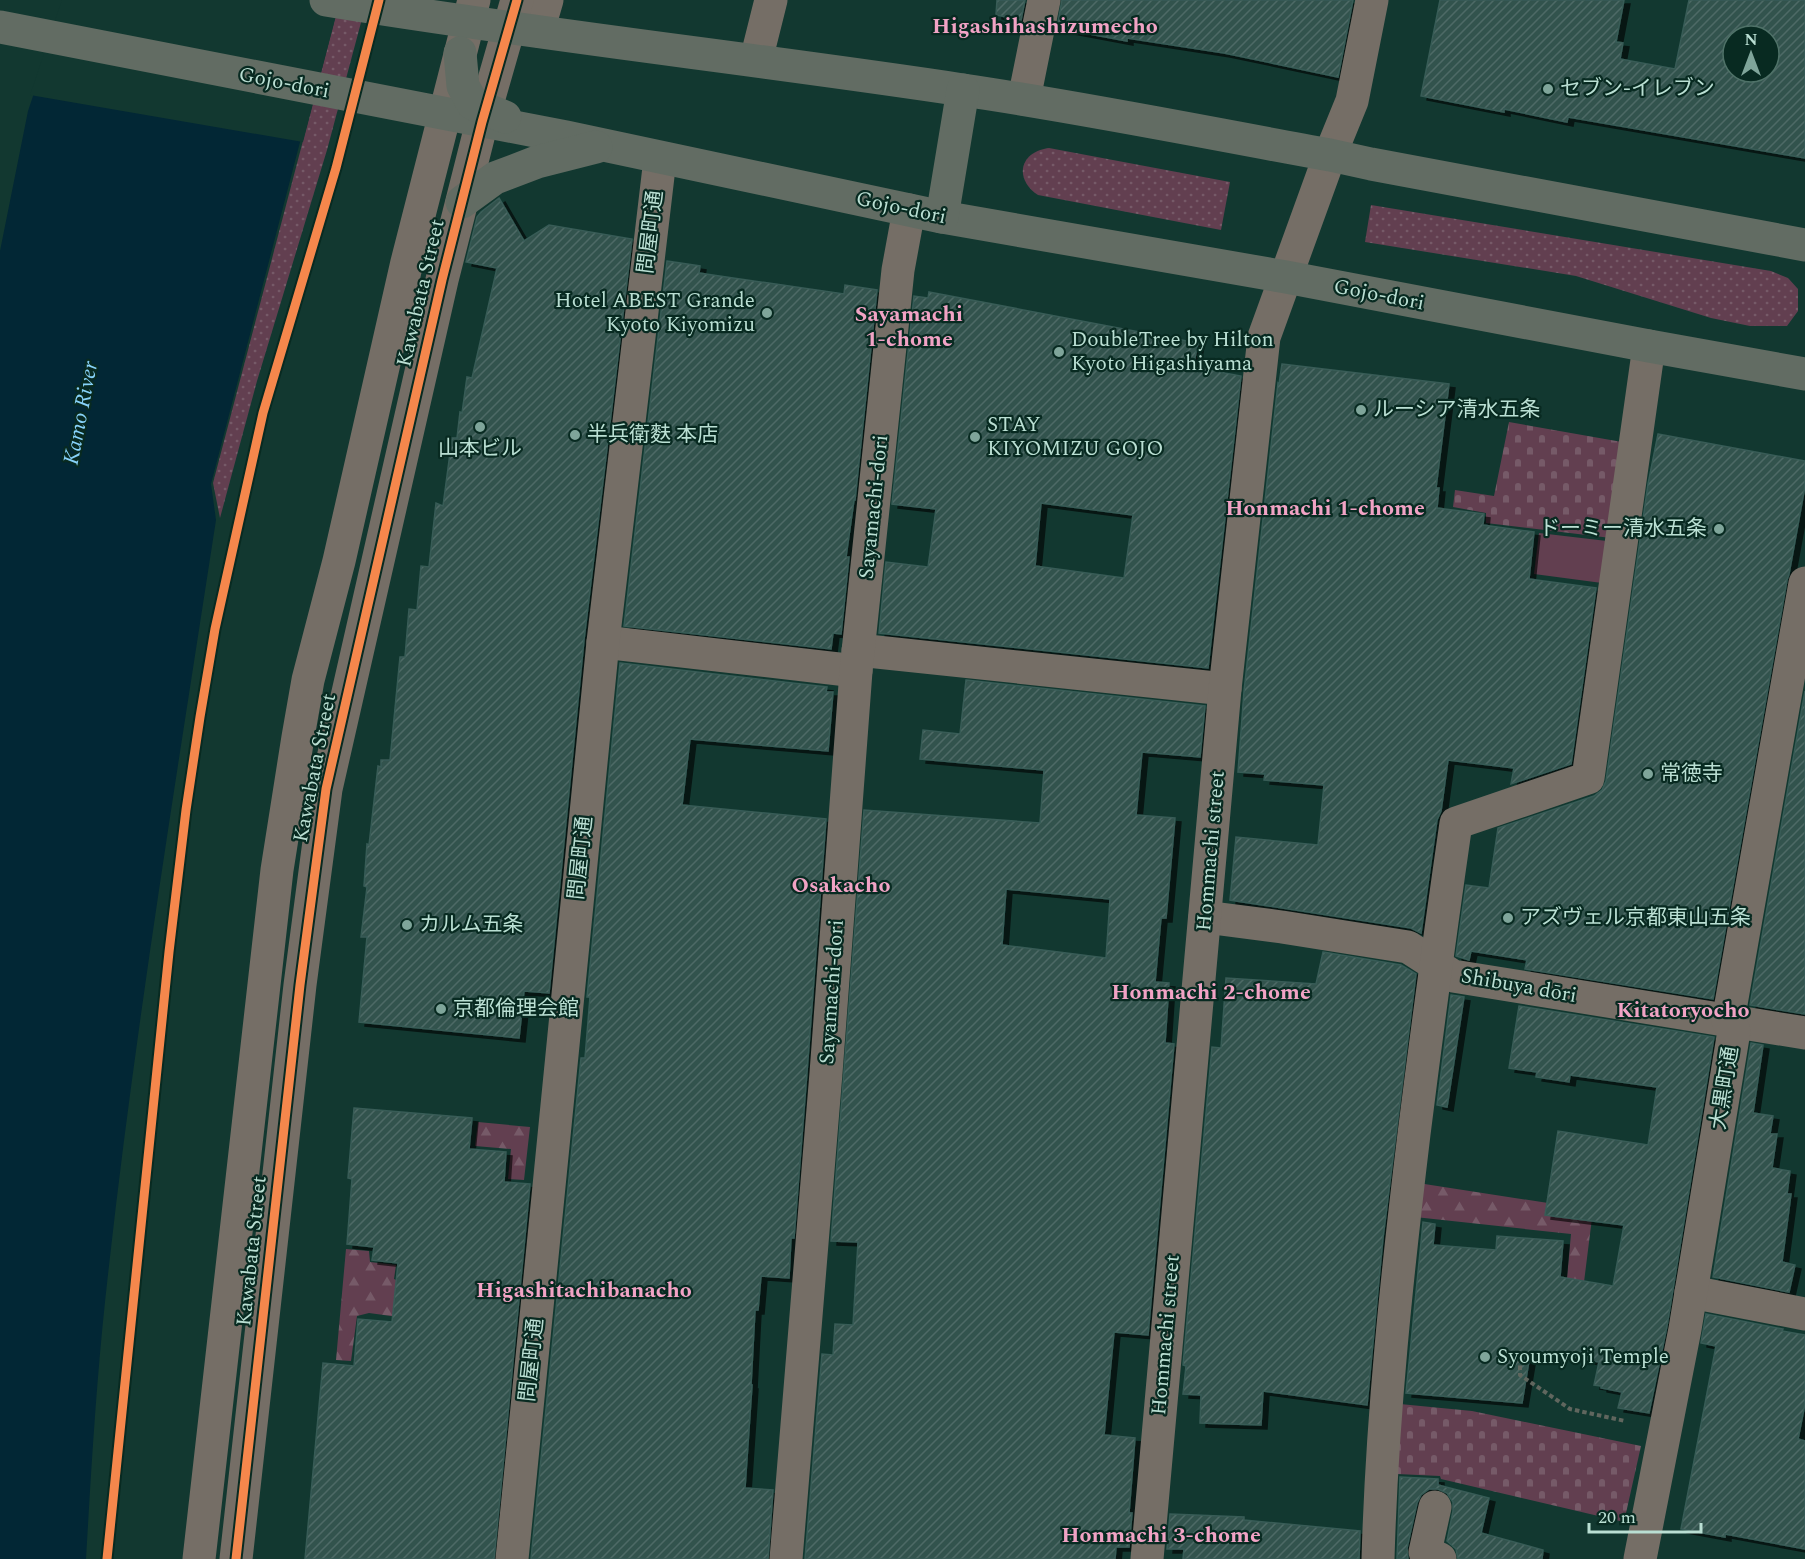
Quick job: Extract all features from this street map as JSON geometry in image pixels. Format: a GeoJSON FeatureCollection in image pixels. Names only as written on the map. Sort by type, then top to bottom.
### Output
{"type":"FeatureCollection","features":[{"type":"Feature","properties":{"kind":"highway"},"geometry":{"type":"LineString","coordinates":[[326,0],[398,12],[471,11],[756,60],[1024,99],[1805,245]]}},
{"type":"Feature","properties":{"kind":"highway","name":"Gojo-dori"},"geometry":{"type":"LineString","coordinates":[[3,27],[444,114],[484,115],[546,134],[942,217],[1286,277],[1805,374]]}},
{"type":"Feature","properties":{"kind":"highway"},"geometry":{"type":"LineString","coordinates":[[460,53],[463,86],[472,104],[484,115]]}},
{"type":"Feature","properties":{"kind":"highway"},"geometry":{"type":"LineString","coordinates":[[942,217],[963,90]]}},
{"type":"Feature","properties":{"kind":"highway"},"geometry":{"type":"LineString","coordinates":[[462,202],[495,178],[537,162],[600,145]]}},
{"type":"Feature","properties":{"kind":"street","name":"Kawabata Street"},"geometry":{"type":"LineString","coordinates":[[236,1559],[300,986],[326,789],[442,279],[484,115],[521,19],[547,0]]}},
{"type":"Feature","properties":{"kind":"street"},"geometry":{"type":"LineString","coordinates":[[756,60],[771,0]]}},
{"type":"Feature","properties":{"kind":"street"},"geometry":{"type":"LineString","coordinates":[[1024,99],[1044,0]]}},
{"type":"Feature","properties":{"kind":"street","name":"Hommachi street"},"geometry":{"type":"LineString","coordinates":[[1147,1559],[1225,689],[1264,338],[1352,100],[1372,0]]}},
{"type":"Feature","properties":{"kind":"street","name":"Kawabata Street"},"geometry":{"type":"LineString","coordinates":[[199,1559],[276,870],[298,737],[308,681],[339,561],[407,262],[471,11]]}},
{"type":"Feature","properties":{"kind":"street","name":"問屋町通"},"geometry":{"type":"LineString","coordinates":[[512,1559],[603,642],[660,159]]}},
{"type":"Feature","properties":{"kind":"street","name":"Sayamachi-dori"},"geometry":{"type":"LineString","coordinates":[[786,1559],[857,660],[898,270],[909,210]]}},
{"type":"Feature","properties":{"kind":"street"},"geometry":{"type":"LineString","coordinates":[[1378,1559],[1380,1471],[1400,1247],[1435,965],[1456,823],[1588,778],[1649,346]]}},
{"type":"Feature","properties":{"kind":"street","name":"大黒町通"},"geometry":{"type":"LineString","coordinates":[[1640,1559],[1691,1292],[1734,1031],[1728,1021],[1805,583]]}},
{"type":"Feature","properties":{"kind":"street"},"geometry":{"type":"LineString","coordinates":[[603,642],[1225,689]]}},
{"type":"Feature","properties":{"kind":"street","name":"Shibuya dōri"},"geometry":{"type":"LineString","coordinates":[[1205,917],[1408,947],[1453,976],[1805,1033]]}},
{"type":"Feature","properties":{"kind":"street"},"geometry":{"type":"LineString","coordinates":[[1691,1292],[1805,1314]]}},
{"type":"Feature","properties":{"kind":"street"},"geometry":{"type":"LineString","coordinates":[[1435,1507],[1425,1552],[1440,1559]]}},
{"type":"Feature","properties":{"kind":"path"},"geometry":{"type":"LineString","coordinates":[[1521,1358],[1520,1375],[1570,1409],[1625,1421]]}},
{"type":"Feature","properties":{"kind":"green space"},"geometry":{"type":"Polygon","coordinates":[[[340,0],[367,0],[327,150],[257,381],[220,518],[213,483],[340,0]]]}},
{"type":"Feature","properties":{"kind":"green space"},"geometry":{"type":"Polygon","coordinates":[[[1049,148],[1230,182],[1221,230],[1038,195],[1025,181],[1023,167],[1031,155],[1049,148]]]}},
{"type":"Feature","properties":{"kind":"green space"},"geometry":{"type":"Polygon","coordinates":[[[1371,205],[1771,271],[1788,278],[1798,289],[1798,311],[1787,326],[1750,326],[1711,318],[1576,276],[1365,242],[1371,205]]]}},
{"type":"Feature","properties":{"kind":"green space"},"geometry":{"type":"Polygon","coordinates":[[[1509,422],[1622,442],[1611,538],[1486,523],[1486,513],[1453,507],[1455,490],[1494,496],[1509,422]]]}},
{"type":"Feature","properties":{"kind":"green space"},"geometry":{"type":"Polygon","coordinates":[[[1539,533],[1607,541],[1602,583],[1534,574],[1539,533]]]}},
{"type":"Feature","properties":{"kind":"green space"},"geometry":{"type":"Polygon","coordinates":[[[478,1122],[530,1127],[524,1180],[508,1179],[511,1149],[475,1146],[478,1122]]]}},
{"type":"Feature","properties":{"kind":"green space"},"geometry":{"type":"Polygon","coordinates":[[[1418,1183],[1593,1210],[1583,1290],[1566,1289],[1571,1234],[1415,1217],[1418,1183]]]}},
{"type":"Feature","properties":{"kind":"green space"},"geometry":{"type":"Polygon","coordinates":[[[346,1249],[369,1251],[370,1262],[396,1265],[394,1279],[405,1284],[406,1318],[369,1313],[357,1316],[351,1361],[336,1360],[346,1249]]]}},
{"type":"Feature","properties":{"kind":"green space"},"geometry":{"type":"Polygon","coordinates":[[[1400,1404],[1472,1411],[1641,1446],[1624,1522],[1441,1479],[1440,1476],[1397,1474],[1400,1404]]]}},
{"type":"Feature","properties":{"kind":"water","name":"Kamo River"},"geometry":{"type":"Polygon","coordinates":[[[65,0],[337,0],[211,484],[216,520],[156,910],[116,1204],[99,1366],[86,1559],[0,1559],[0,251],[28,111],[65,0]]]}},
{"type":"Feature","properties":{"kind":"pier"},"geometry":{"type":"Polygon","coordinates":[[[62,0],[340,0],[303,142],[30,95],[62,0]]]}},
{"type":"Feature","properties":{"kind":"building"},"geometry":{"type":"Polygon","coordinates":[[[997,0],[1025,0],[1021,20],[996,15],[997,0]]]}},
{"type":"Feature","properties":{"kind":"building"},"geometry":{"type":"Polygon","coordinates":[[[1062,0],[1353,0],[1338,77],[1224,53],[1127,38],[1127,41],[1057,28],[1062,0]]]}},
{"type":"Feature","properties":{"kind":"building"},"geometry":{"type":"Polygon","coordinates":[[[1440,0],[1624,0],[1616,42],[1623,43],[1620,59],[1675,69],[1689,0],[1805,0],[1805,158],[1568,117],[1567,122],[1504,109],[1504,112],[1421,96],[1440,0]]]}},
{"type":"Feature","properties":{"kind":"building"},"geometry":{"type":"Polygon","coordinates":[[[499,198],[524,241],[549,225],[632,239],[584,640],[549,993],[524,991],[519,1038],[359,1022],[367,937],[361,937],[367,887],[364,886],[367,844],[369,845],[378,766],[381,767],[381,760],[390,760],[400,657],[405,657],[409,609],[417,610],[421,566],[429,567],[436,503],[443,506],[452,438],[457,438],[467,377],[472,378],[497,268],[466,262],[477,217],[499,198]]]}},
{"type":"Feature","properties":{"kind":"building"},"geometry":{"type":"Polygon","coordinates":[[[667,261],[700,266],[699,273],[844,294],[845,285],[877,290],[855,500],[846,557],[849,557],[841,634],[833,633],[831,649],[624,626],[667,261]]]}},
{"type":"Feature","properties":{"kind":"building"},"geometry":{"type":"Polygon","coordinates":[[[929,292],[1198,343],[1193,367],[1241,376],[1208,668],[879,633],[886,562],[928,567],[936,509],[892,504],[914,296],[928,298],[929,292]],[[1041,503],[1035,566],[1124,578],[1133,515],[1041,503]]]}},
{"type":"Feature","properties":{"kind":"building"},"geometry":{"type":"Polygon","coordinates":[[[1282,364],[1449,384],[1436,488],[1439,488],[1437,508],[1484,514],[1483,525],[1534,532],[1529,579],[1596,588],[1571,764],[1511,784],[1514,768],[1448,760],[1421,933],[1411,928],[1230,900],[1236,837],[1318,845],[1324,785],[1264,780],[1265,774],[1238,772],[1244,691],[1282,364]]]}},
{"type":"Feature","properties":{"kind":"building"},"geometry":{"type":"Polygon","coordinates":[[[1658,434],[1805,461],[1805,486],[1713,999],[1525,969],[1527,960],[1471,951],[1469,960],[1456,956],[1466,885],[1489,888],[1498,828],[1594,796],[1602,790],[1606,781],[1648,484],[1658,434]]]}},
{"type":"Feature","properties":{"kind":"building"},"geometry":{"type":"Polygon","coordinates":[[[620,663],[827,687],[826,692],[833,692],[828,751],[690,739],[682,805],[826,819],[789,1278],[761,1276],[758,1310],[755,1310],[745,1488],[773,1490],[768,1559],[531,1559],[581,1058],[585,1058],[590,997],[587,997],[620,663]]]}},
{"type":"Feature","properties":{"kind":"building"},"geometry":{"type":"Polygon","coordinates":[[[966,680],[1205,706],[1200,757],[1142,752],[1136,815],[1175,818],[1166,918],[1161,918],[1155,982],[1169,983],[1165,1043],[1174,1044],[1148,1335],[1114,1332],[1104,1435],[1135,1438],[1129,1513],[1132,1513],[1129,1547],[1116,1547],[1115,1559],[805,1559],[822,1354],[833,1355],[835,1324],[853,1325],[858,1242],[831,1241],[864,810],[1040,823],[1044,770],[920,759],[923,730],[960,734],[966,680]],[[1006,889],[1002,945],[1106,958],[1110,899],[1006,889]]]}},
{"type":"Feature","properties":{"kind":"building"},"geometry":{"type":"Polygon","coordinates":[[[1805,691],[1805,1014],[1750,1005],[1805,691]]]}},
{"type":"Feature","properties":{"kind":"building"},"geometry":{"type":"Polygon","coordinates":[[[1323,952],[1401,965],[1416,974],[1383,1238],[1367,1405],[1263,1391],[1261,1425],[1200,1423],[1201,1395],[1183,1394],[1186,1366],[1183,1365],[1212,1047],[1221,1048],[1226,978],[1316,984],[1323,952]]]}},
{"type":"Feature","properties":{"kind":"building"},"geometry":{"type":"Polygon","coordinates":[[[1451,995],[1464,997],[1447,1107],[1437,1105],[1451,995]]]}},
{"type":"Feature","properties":{"kind":"building"},"geometry":{"type":"Polygon","coordinates":[[[1519,1006],[1714,1037],[1667,1326],[1649,1413],[1618,1408],[1622,1392],[1594,1385],[1599,1362],[1537,1350],[1537,1356],[1530,1355],[1522,1403],[1406,1393],[1423,1222],[1435,1224],[1433,1245],[1496,1250],[1497,1236],[1563,1241],[1560,1277],[1613,1286],[1624,1225],[1545,1215],[1558,1131],[1648,1145],[1657,1087],[1570,1075],[1569,1082],[1536,1077],[1537,1072],[1509,1068],[1519,1006]]]}},
{"type":"Feature","properties":{"kind":"building"},"geometry":{"type":"Polygon","coordinates":[[[1751,1043],[1763,1045],[1753,1113],[1773,1116],[1770,1134],[1777,1134],[1772,1168],[1790,1171],[1787,1194],[1791,1194],[1782,1262],[1795,1265],[1789,1292],[1713,1277],[1751,1043]]]}},
{"type":"Feature","properties":{"kind":"building"},"geometry":{"type":"Polygon","coordinates":[[[354,1108],[472,1118],[469,1149],[506,1152],[504,1182],[530,1184],[494,1559],[305,1559],[323,1363],[354,1366],[358,1319],[392,1322],[398,1263],[372,1260],[374,1247],[347,1244],[352,1179],[348,1178],[354,1108]]]}},
{"type":"Feature","properties":{"kind":"building"},"geometry":{"type":"Polygon","coordinates":[[[1706,1314],[1805,1335],[1805,1404],[1798,1439],[1805,1441],[1805,1549],[1725,1534],[1725,1537],[1681,1529],[1716,1346],[1701,1343],[1706,1314]]]}},
{"type":"Feature","properties":{"kind":"building"},"geometry":{"type":"Polygon","coordinates":[[[1400,1477],[1438,1479],[1438,1485],[1489,1498],[1481,1533],[1543,1550],[1542,1559],[1458,1559],[1456,1549],[1447,1541],[1453,1502],[1447,1493],[1438,1489],[1429,1489],[1421,1495],[1417,1503],[1407,1548],[1408,1559],[1397,1559],[1400,1477]]]}},
{"type":"Feature","properties":{"kind":"building"},"geometry":{"type":"Polygon","coordinates":[[[1170,1514],[1244,1517],[1244,1520],[1360,1531],[1359,1559],[1183,1559],[1184,1549],[1167,1549],[1170,1514]]]}},
{"type":"Feature","properties":{"kind":"cycle path"},"geometry":{"type":"LineString","coordinates":[[107,1559],[169,952],[186,810],[215,629],[263,413],[336,168],[379,0]]}},
{"type":"Feature","properties":{"kind":"cycle path"},"geometry":{"type":"LineString","coordinates":[[236,1559],[300,985],[326,789],[442,280],[482,122],[517,0]]}},
{"type":"Feature","properties":{"kind":"place","name":"セブン-イレブン"},"geometry":{"type":"Point","coordinates":[1548,89]}},
{"type":"Feature","properties":{"kind":"place","name":"Hotel ABEST Grande Kyoto Kiyomizu"},"geometry":{"type":"Point","coordinates":[767,313]}},
{"type":"Feature","properties":{"kind":"place","name":"DoubleTree by Hilton Kyoto Higashiyama"},"geometry":{"type":"Point","coordinates":[1059,352]}},
{"type":"Feature","properties":{"kind":"place","name":"ルーシア清水五条"},"geometry":{"type":"Point","coordinates":[1361,410]}},
{"type":"Feature","properties":{"kind":"place","name":"山本ビル"},"geometry":{"type":"Point","coordinates":[480,427]}},
{"type":"Feature","properties":{"kind":"place","name":"半兵衛麩 本店"},"geometry":{"type":"Point","coordinates":[575,435]}},
{"type":"Feature","properties":{"kind":"place","name":"STAY KIYOMIZU GOJO"},"geometry":{"type":"Point","coordinates":[975,437]}},
{"type":"Feature","properties":{"kind":"place","name":"ドーミー清水五条"},"geometry":{"type":"Point","coordinates":[1719,529]}},
{"type":"Feature","properties":{"kind":"place","name":"常徳寺"},"geometry":{"type":"Point","coordinates":[1648,774]}},
{"type":"Feature","properties":{"kind":"place","name":"アズヴェル京都東山五条"},"geometry":{"type":"Point","coordinates":[1508,918]}},
{"type":"Feature","properties":{"kind":"place","name":"カルム五条"},"geometry":{"type":"Point","coordinates":[407,925]}},
{"type":"Feature","properties":{"kind":"place","name":"京都倫理会館"},"geometry":{"type":"Point","coordinates":[441,1009]}},
{"type":"Feature","properties":{"kind":"place","name":"Syoumyoji Temple"},"geometry":{"type":"Point","coordinates":[1485,1357]}},
{"type":"Feature","properties":{"kind":"district","name":"Higashihashizumecho"},"geometry":{"type":"Point","coordinates":[1045,26]}},
{"type":"Feature","properties":{"kind":"district","name":"Sayamachi 1-chome"},"geometry":{"type":"Point","coordinates":[909,326]}},
{"type":"Feature","properties":{"kind":"district","name":"Honmachi 1-chome"},"geometry":{"type":"Point","coordinates":[1325,508]}},
{"type":"Feature","properties":{"kind":"district","name":"Osakacho"},"geometry":{"type":"Point","coordinates":[841,885]}},
{"type":"Feature","properties":{"kind":"district","name":"Honmachi 2-chome"},"geometry":{"type":"Point","coordinates":[1211,992]}},
{"type":"Feature","properties":{"kind":"district","name":"Kitatoryocho"},"geometry":{"type":"Point","coordinates":[1683,1010]}},
{"type":"Feature","properties":{"kind":"district","name":"Higashitachibanacho"},"geometry":{"type":"Point","coordinates":[584,1290]}},
{"type":"Feature","properties":{"kind":"district","name":"Honmachi 3-chome"},"geometry":{"type":"Point","coordinates":[1161,1535]}}]}
